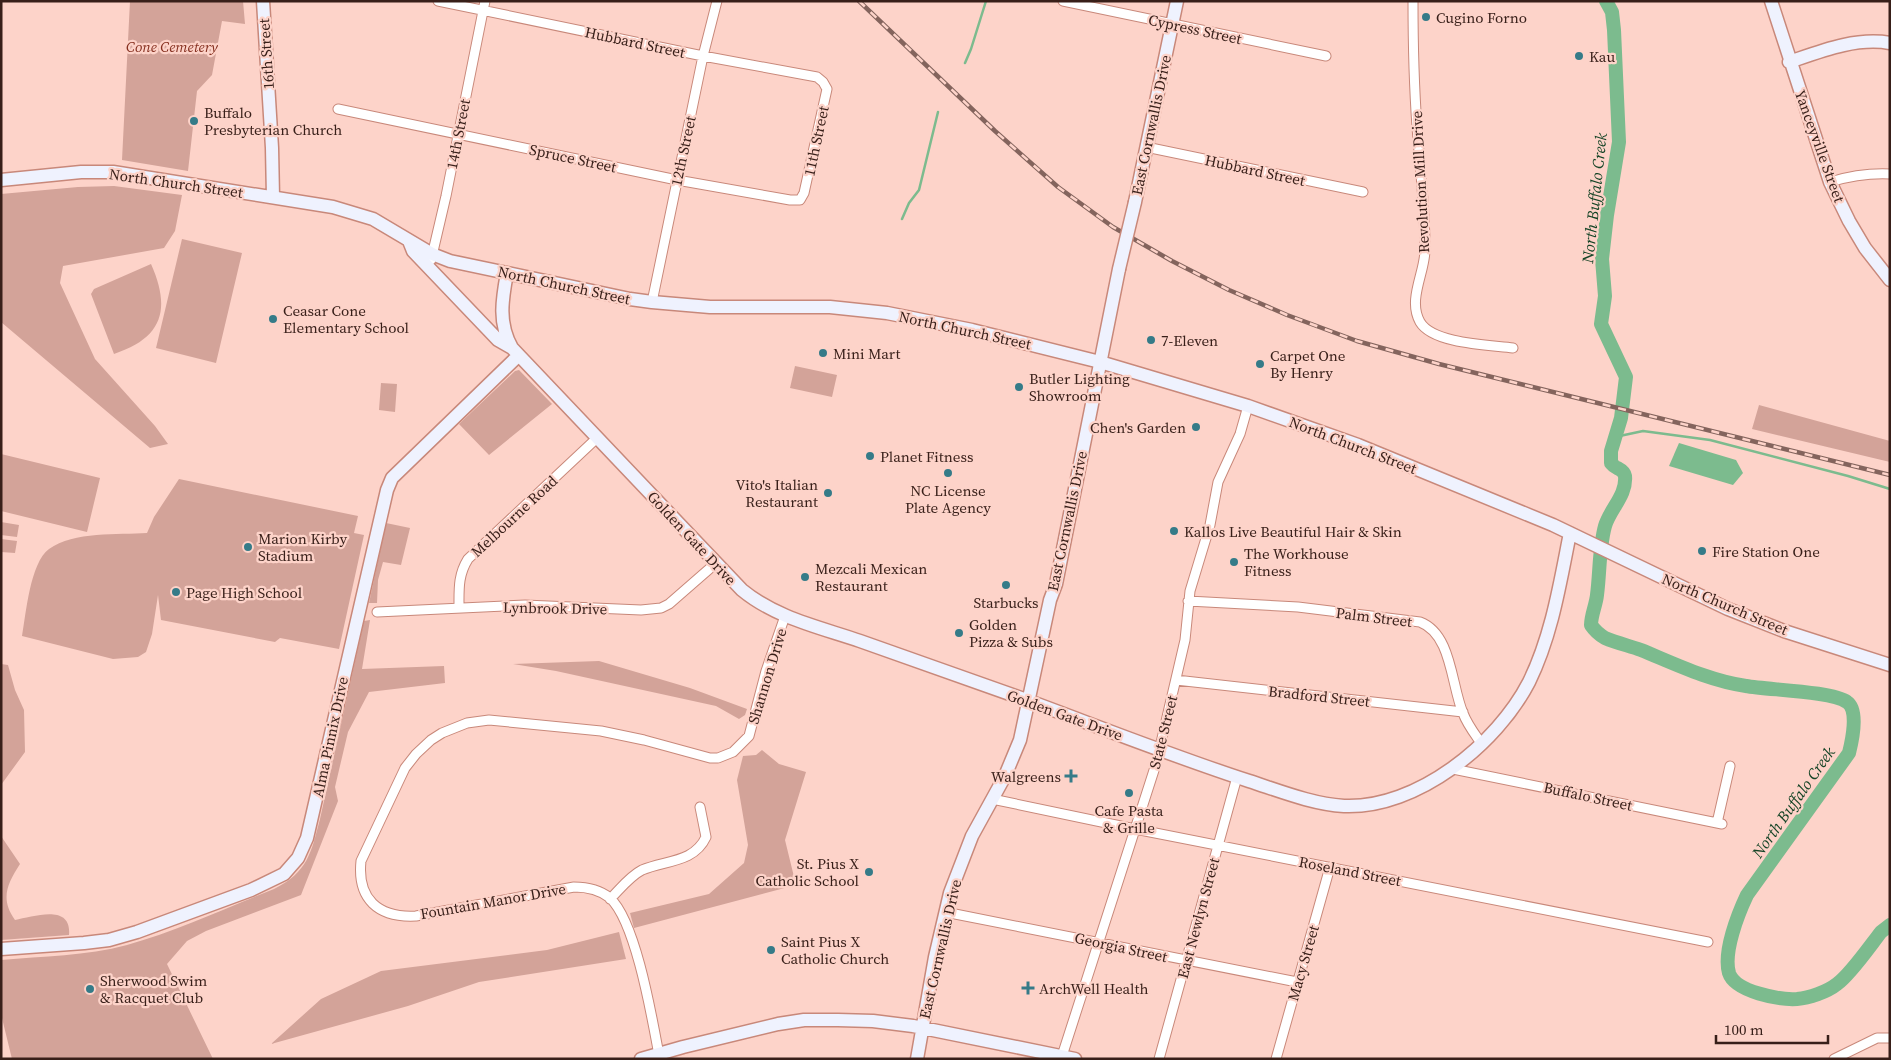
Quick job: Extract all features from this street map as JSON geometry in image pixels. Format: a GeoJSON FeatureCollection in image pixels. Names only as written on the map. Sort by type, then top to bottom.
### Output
{"type":"FeatureCollection","features":[{"type":"Feature","properties":{"kind":"main road","name":"16th Street"},"geometry":{"type":"LineString","coordinates":[[263,1],[274,197]]}},
{"type":"Feature","properties":{"kind":"main road","name":"East Cornwallis Drive"},"geometry":{"type":"LineString","coordinates":[[917,1059],[935,957],[950,893],[964,854],[1012,763],[1030,702],[1050,600],[1056,584],[1119,269],[1177,1]]}},
{"type":"Feature","properties":{"kind":"main road","name":"Yanceyville Street"},"geometry":{"type":"LineString","coordinates":[[1771,1],[1789,62],[1830,182],[1848,221],[1864,248],[1890,280]]}},
{"type":"Feature","properties":{"kind":"main road"},"geometry":{"type":"LineString","coordinates":[[1789,62],[1855,43],[1878,41],[1890,43]]}},
{"type":"Feature","properties":{"kind":"main road","name":"North Church Street"},"geometry":{"type":"LineString","coordinates":[[1,180],[82,172],[113,172],[274,197],[333,207],[367,217],[432,254],[450,261],[507,274],[652,302],[710,306],[816,306],[887,314],[972,330],[1100,362],[1248,406],[1403,462],[1570,532],[1728,609],[1784,631],[1890,665]]}},
{"type":"Feature","properties":{"kind":"main road","name":"Golden Gate Drive"},"geometry":{"type":"LineString","coordinates":[[409,241],[413,252],[498,340],[515,352],[742,590],[764,606],[785,616],[1160,750],[1237,777],[1322,803],[1344,806],[1368,805],[1395,799],[1424,786],[1453,769],[1500,724],[1528,683],[1540,655],[1559,589],[1570,532]]}},
{"type":"Feature","properties":{"kind":"main road","name":"Golden Gate Drive"},"geometry":{"type":"LineString","coordinates":[[507,274],[501,308],[503,325],[515,352]]}},
{"type":"Feature","properties":{"kind":"main road","name":"Alma Pinnix Drive"},"geometry":{"type":"LineString","coordinates":[[1,949],[84,943],[109,940],[126,935],[251,890],[284,874],[298,858],[307,838],[359,606],[387,490],[392,478],[515,352]]}},
{"type":"Feature","properties":{"kind":"main road"},"geometry":{"type":"LineString","coordinates":[[641,1059],[752,1030],[804,1020],[874,1021],[922,1028],[1075,1059]]}},
{"type":"Feature","properties":{"kind":"street","name":"Hubbard Street"},"geometry":{"type":"LineString","coordinates":[[438,1],[484,6],[703,56],[816,77],[823,82],[827,89]]}},
{"type":"Feature","properties":{"kind":"street","name":"12th Street"},"geometry":{"type":"LineString","coordinates":[[652,302],[703,56],[717,1]]}},
{"type":"Feature","properties":{"kind":"street","name":"Cypress Street"},"geometry":{"type":"LineString","coordinates":[[1063,1],[1326,56]]}},
{"type":"Feature","properties":{"kind":"street","name":"Revolution Mill Drive"},"geometry":{"type":"LineString","coordinates":[[1413,1],[1414,72],[1425,218],[1425,253],[1416,290],[1418,317],[1420,323],[1429,331],[1448,339],[1513,348]]}},
{"type":"Feature","properties":{"kind":"street","name":"14th Street"},"geometry":{"type":"LineString","coordinates":[[429,267],[484,6]]}},
{"type":"Feature","properties":{"kind":"street","name":"11th Street"},"geometry":{"type":"LineString","coordinates":[[804,193],[827,89]]}},
{"type":"Feature","properties":{"kind":"street","name":"Spruce Street"},"geometry":{"type":"LineString","coordinates":[[338,109],[677,180],[790,200],[800,200],[804,193]]}},
{"type":"Feature","properties":{"kind":"street","name":"Hubbard Street"},"geometry":{"type":"LineString","coordinates":[[1146,147],[1363,192]]}},
{"type":"Feature","properties":{"kind":"street"},"geometry":{"type":"LineString","coordinates":[[1830,182],[1849,177],[1890,174]]}},
{"type":"Feature","properties":{"kind":"street","name":"State Street"},"geometry":{"type":"LineString","coordinates":[[1062,1056],[1160,750],[1186,627],[1188,601],[1210,525],[1220,476],[1240,434],[1248,406]]}},
{"type":"Feature","properties":{"kind":"street","name":"Melbourne Road"},"geometry":{"type":"LineString","coordinates":[[459,607],[460,574],[468,559],[598,438]]}},
{"type":"Feature","properties":{"kind":"street","name":"Lynbrook Drive"},"geometry":{"type":"LineString","coordinates":[[377,612],[459,607],[535,606],[641,610],[661,608],[669,604],[716,563]]}},
{"type":"Feature","properties":{"kind":"street","name":"Palm Street"},"geometry":{"type":"LineString","coordinates":[[1188,601],[1298,607],[1420,622],[1429,626],[1436,632],[1443,644],[1462,712],[1481,743]]}},
{"type":"Feature","properties":{"kind":"street","name":"Shannon Drive"},"geometry":{"type":"LineString","coordinates":[[749,736],[766,671],[785,616]]}},
{"type":"Feature","properties":{"kind":"street","name":"Bradford Street"},"geometry":{"type":"LineString","coordinates":[[1176,680],[1462,712]]}},
{"type":"Feature","properties":{"kind":"street","name":"Fountain Manor Drive"},"geometry":{"type":"LineString","coordinates":[[658,1055],[652,1020],[630,932],[623,916],[610,899],[592,889],[574,887],[416,916],[400,915],[386,912],[372,905],[364,890],[360,876],[361,861],[405,768],[431,740],[456,727],[489,720],[596,730],[644,740],[710,758],[718,758],[732,752],[749,736]]}},
{"type":"Feature","properties":{"kind":"street","name":"Buffalo Street"},"geometry":{"type":"LineString","coordinates":[[1453,769],[1720,823],[1730,766]]}},
{"type":"Feature","properties":{"kind":"street","name":"East Newlyn Street"},"geometry":{"type":"LineString","coordinates":[[1159,1059],[1237,777]]}},
{"type":"Feature","properties":{"kind":"street","name":"Roseland Street"},"geometry":{"type":"LineString","coordinates":[[992,799],[1135,830],[1708,942]]}},
{"type":"Feature","properties":{"kind":"street"},"geometry":{"type":"LineString","coordinates":[[610,899],[632,877],[641,871],[676,860],[698,850],[706,837],[700,807]]}},
{"type":"Feature","properties":{"kind":"street","name":"Macy Street"},"geometry":{"type":"LineString","coordinates":[[1276,1059],[1330,867]]}},
{"type":"Feature","properties":{"kind":"street","name":"Georgia Street"},"geometry":{"type":"LineString","coordinates":[[945,912],[1297,982]]}},
{"type":"Feature","properties":{"kind":"street"},"geometry":{"type":"LineString","coordinates":[[1834,1059],[1877,1038],[1890,1038]]}},
{"type":"Feature","properties":{"kind":"green space","name":"Cone Cemetery"},"geometry":{"type":"Polygon","coordinates":[[[130,1],[243,1],[245,24],[222,21],[212,75],[197,91],[188,171],[122,160],[130,1]]]}},
{"type":"Feature","properties":{"kind":"green space"},"geometry":{"type":"Polygon","coordinates":[[[114,186],[182,195],[175,231],[164,248],[63,266],[60,283],[95,359],[155,426],[168,444],[150,448],[1,322],[1,194],[78,187],[114,186]]]}},
{"type":"Feature","properties":{"kind":"green space"},"geometry":{"type":"Polygon","coordinates":[[[182,239],[242,253],[216,363],[156,348],[182,239]]]}},
{"type":"Feature","properties":{"kind":"green space"},"geometry":{"type":"Polygon","coordinates":[[[151,264],[161,295],[161,308],[158,320],[153,330],[143,340],[114,354],[91,294],[94,289],[151,264]]]}},
{"type":"Feature","properties":{"kind":"green space"},"geometry":{"type":"Polygon","coordinates":[[[795,366],[837,375],[832,397],[790,388],[795,366]]]}},
{"type":"Feature","properties":{"kind":"green space"},"geometry":{"type":"Polygon","coordinates":[[[519,370],[552,404],[489,455],[459,424],[515,371],[519,370]]]}},
{"type":"Feature","properties":{"kind":"green space"},"geometry":{"type":"Polygon","coordinates":[[[381,383],[397,384],[395,412],[379,410],[381,383]]]}},
{"type":"Feature","properties":{"kind":"green space"},"geometry":{"type":"Polygon","coordinates":[[[1759,405],[1890,441],[1890,462],[1752,429],[1759,405]]]}},
{"type":"Feature","properties":{"kind":"green space"},"geometry":{"type":"Polygon","coordinates":[[[1,454],[100,478],[87,532],[1,511],[1,454]]]}},
{"type":"Feature","properties":{"kind":"green space","name":"Marion Kirby Stadium"},"geometry":{"type":"Polygon","coordinates":[[[179,479],[358,516],[354,533],[364,535],[339,649],[280,638],[275,642],[161,620],[158,595],[152,634],[146,652],[138,657],[113,659],[22,636],[33,577],[37,565],[49,549],[59,543],[83,537],[147,533],[154,517],[179,479]]]}},
{"type":"Feature","properties":{"kind":"green space"},"geometry":{"type":"Polygon","coordinates":[[[1,522],[19,525],[17,537],[1,535],[1,522]]]}},
{"type":"Feature","properties":{"kind":"green space"},"geometry":{"type":"Polygon","coordinates":[[[386,523],[410,528],[401,565],[383,562],[378,580],[377,603],[369,603],[386,523]]]}},
{"type":"Feature","properties":{"kind":"green space"},"geometry":{"type":"Polygon","coordinates":[[[1,539],[17,541],[15,553],[1,552],[1,539]]]}},
{"type":"Feature","properties":{"kind":"green space","name":"Sherwood Swim & Racquet Club"},"geometry":{"type":"Polygon","coordinates":[[[370,620],[362,669],[444,666],[445,683],[369,692],[348,732],[335,787],[338,801],[301,895],[206,931],[187,941],[167,964],[213,1059],[12,1059],[1,1014],[1,960],[64,955],[112,949],[127,945],[183,926],[274,889],[294,876],[301,868],[314,842],[364,621],[370,620]]]}},
{"type":"Feature","properties":{"kind":"green space"},"geometry":{"type":"Polygon","coordinates":[[[599,661],[690,688],[747,709],[745,715],[739,719],[716,706],[556,671],[513,664],[599,661]]]}},
{"type":"Feature","properties":{"kind":"green space"},"geometry":{"type":"Polygon","coordinates":[[[1,664],[8,665],[15,690],[24,710],[25,752],[1,785],[1,664]]]}},
{"type":"Feature","properties":{"kind":"green space"},"geometry":{"type":"Polygon","coordinates":[[[762,750],[779,764],[806,772],[785,840],[796,885],[634,928],[630,913],[709,894],[744,863],[748,845],[737,780],[743,756],[756,755],[762,750]]]}},
{"type":"Feature","properties":{"kind":"green space"},"geometry":{"type":"Polygon","coordinates":[[[1,836],[20,864],[7,892],[10,912],[15,920],[41,915],[58,915],[68,925],[69,935],[1,940],[1,836]]]}},
{"type":"Feature","properties":{"kind":"green space"},"geometry":{"type":"Polygon","coordinates":[[[619,932],[626,959],[479,982],[408,1006],[271,1044],[321,999],[381,971],[547,950],[619,932]]]}},
{"type":"Feature","properties":{"kind":"shaded area"},"geometry":{"type":"Polygon","coordinates":[[[1679,443],[1736,460],[1743,473],[1733,485],[1669,466],[1679,443]]]}},
{"type":"Feature","properties":{"kind":"waterway"},"geometry":{"type":"LineString","coordinates":[[965,63],[986,1]]}},
{"type":"Feature","properties":{"kind":"waterway","name":"North Buffalo Creek"},"geometry":{"type":"LineString","coordinates":[[1606,1],[1612,12],[1614,30],[1619,142],[1602,259],[1605,296],[1601,324],[1626,377],[1621,418],[1611,451],[1611,463],[1623,472],[1625,483],[1621,496],[1607,520],[1603,534],[1597,595],[1591,625],[1605,638],[1706,676],[1733,684],[1828,695],[1839,698],[1851,706],[1854,726],[1849,753],[1743,903],[1732,933],[1728,955],[1729,973],[1733,980],[1759,994],[1780,998],[1797,999],[1818,994],[1828,990],[1842,980],[1881,932],[1890,925]]}},
{"type":"Feature","properties":{"kind":"waterway"},"geometry":{"type":"LineString","coordinates":[[902,219],[909,203],[919,190],[938,112]]}},
{"type":"Feature","properties":{"kind":"waterway"},"geometry":{"type":"LineString","coordinates":[[1615,437],[1643,431],[1710,440],[1848,476],[1890,489]]}},
{"type":"Feature","properties":{"kind":"railway"},"geometry":{"type":"LineString","coordinates":[[859,1],[995,131],[1058,187],[1113,227],[1172,261],[1229,290],[1287,315],[1357,341],[1439,364],[1890,475]]}},
{"type":"Feature","properties":{"kind":"place","name":"Cugino Forno"},"geometry":{"type":"Point","coordinates":[1426,17]}},
{"type":"Feature","properties":{"kind":"place","name":"Kau"},"geometry":{"type":"Point","coordinates":[1579,56]}},
{"type":"Feature","properties":{"kind":"place","name":"Buffalo Presbyterian Church"},"geometry":{"type":"Point","coordinates":[194,121]}},
{"type":"Feature","properties":{"kind":"place","name":"Ceasar Cone Elementary School"},"geometry":{"type":"Point","coordinates":[273,319]}},
{"type":"Feature","properties":{"kind":"place","name":"7-Eleven"},"geometry":{"type":"Point","coordinates":[1151,340]}},
{"type":"Feature","properties":{"kind":"place","name":"Mini Mart"},"geometry":{"type":"Point","coordinates":[823,353]}},
{"type":"Feature","properties":{"kind":"place","name":"Carpet One By Henry"},"geometry":{"type":"Point","coordinates":[1260,364]}},
{"type":"Feature","properties":{"kind":"place","name":"Butler Lighting Showroom"},"geometry":{"type":"Point","coordinates":[1019,387]}},
{"type":"Feature","properties":{"kind":"place","name":"Chen's Garden"},"geometry":{"type":"Point","coordinates":[1196,427]}},
{"type":"Feature","properties":{"kind":"place","name":"Planet Fitness"},"geometry":{"type":"Point","coordinates":[870,456]}},
{"type":"Feature","properties":{"kind":"place","name":"NC License Plate Agency"},"geometry":{"type":"Point","coordinates":[948,473]}},
{"type":"Feature","properties":{"kind":"place","name":"Vito's Italian Restaurant"},"geometry":{"type":"Point","coordinates":[828,493]}},
{"type":"Feature","properties":{"kind":"place","name":"Kallos Live Beautiful Hair & Skin"},"geometry":{"type":"Point","coordinates":[1174,531]}},
{"type":"Feature","properties":{"kind":"place","name":"Marion Kirby Stadium"},"geometry":{"type":"Point","coordinates":[248,547]}},
{"type":"Feature","properties":{"kind":"place","name":"Fire Station One"},"geometry":{"type":"Point","coordinates":[1702,551]}},
{"type":"Feature","properties":{"kind":"place","name":"The Workhouse Fitness"},"geometry":{"type":"Point","coordinates":[1234,562]}},
{"type":"Feature","properties":{"kind":"place","name":"Mezcali Mexican Restaurant"},"geometry":{"type":"Point","coordinates":[805,577]}},
{"type":"Feature","properties":{"kind":"place","name":"Starbucks"},"geometry":{"type":"Point","coordinates":[1006,585]}},
{"type":"Feature","properties":{"kind":"place","name":"Page High School"},"geometry":{"type":"Point","coordinates":[176,592]}},
{"type":"Feature","properties":{"kind":"place","name":"Golden Pizza & Subs"},"geometry":{"type":"Point","coordinates":[959,633]}},
{"type":"Feature","properties":{"kind":"place","name":"Walgreens"},"geometry":{"type":"Point","coordinates":[1071,776]}},
{"type":"Feature","properties":{"kind":"place","name":"Cafe Pasta & Grille"},"geometry":{"type":"Point","coordinates":[1129,793]}},
{"type":"Feature","properties":{"kind":"place","name":"St. Pius X Catholic School"},"geometry":{"type":"Point","coordinates":[869,872]}},
{"type":"Feature","properties":{"kind":"place","name":"Saint Pius X Catholic Church"},"geometry":{"type":"Point","coordinates":[771,950]}},
{"type":"Feature","properties":{"kind":"place","name":"ArchWell Health"},"geometry":{"type":"Point","coordinates":[1028,988]}},
{"type":"Feature","properties":{"kind":"place","name":"Sherwood Swim & Racquet Club"},"geometry":{"type":"Point","coordinates":[90,989]}}]}
